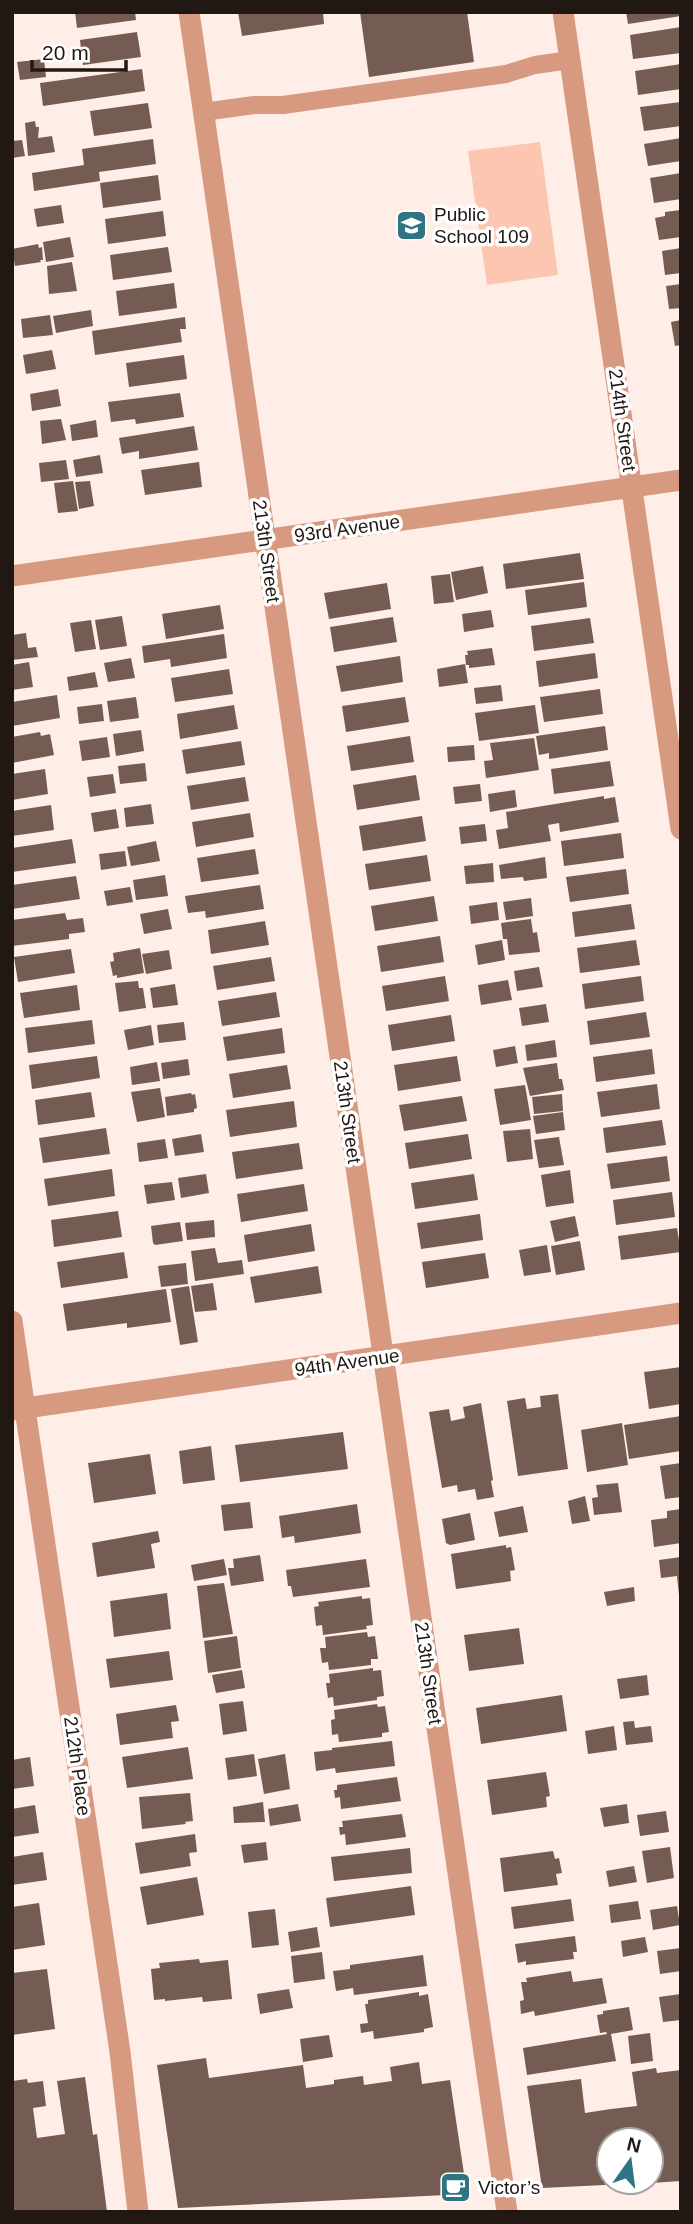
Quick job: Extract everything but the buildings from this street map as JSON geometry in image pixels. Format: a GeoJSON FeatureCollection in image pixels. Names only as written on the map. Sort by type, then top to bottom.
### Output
{"type":"FeatureCollection","features":[{"type":"Feature","properties":{"kind":"street","name":"213th Street"},"geometry":{"type":"LineString","coordinates":[[189,12],[508,2212]]}},
{"type":"Feature","properties":{"kind":"street","name":"214th Street"},"geometry":{"type":"LineString","coordinates":[[563,12],[681,829]]}},
{"type":"Feature","properties":{"kind":"street","name":"93rd Avenue"},"geometry":{"type":"LineString","coordinates":[[12,576],[681,480]]}},
{"type":"Feature","properties":{"kind":"street","name":"94th Avenue"},"geometry":{"type":"LineString","coordinates":[[19,1409],[681,1313]]}},
{"type":"Feature","properties":{"kind":"street","name":"212th Place"},"geometry":{"type":"LineString","coordinates":[[12,1321],[19,1409],[120,2052],[138,2212]]}},
{"type":"Feature","properties":{"kind":"lane"},"geometry":{"type":"LineString","coordinates":[[203,112],[254,105],[283,105],[506,74],[535,65],[570,61]]}},
{"type":"Feature","properties":{"kind":"shaded area"},"geometry":{"type":"Polygon","coordinates":[[[540,142],[558,275],[487,285],[468,151],[540,142]]]}},
{"type":"Feature","properties":{"kind":"place","name":"Public School 109"},"geometry":{"type":"Point","coordinates":[411,225]}},
{"type":"Feature","properties":{"kind":"place","name":"Victor’s"},"geometry":{"type":"Point","coordinates":[455,2187]}}]}
